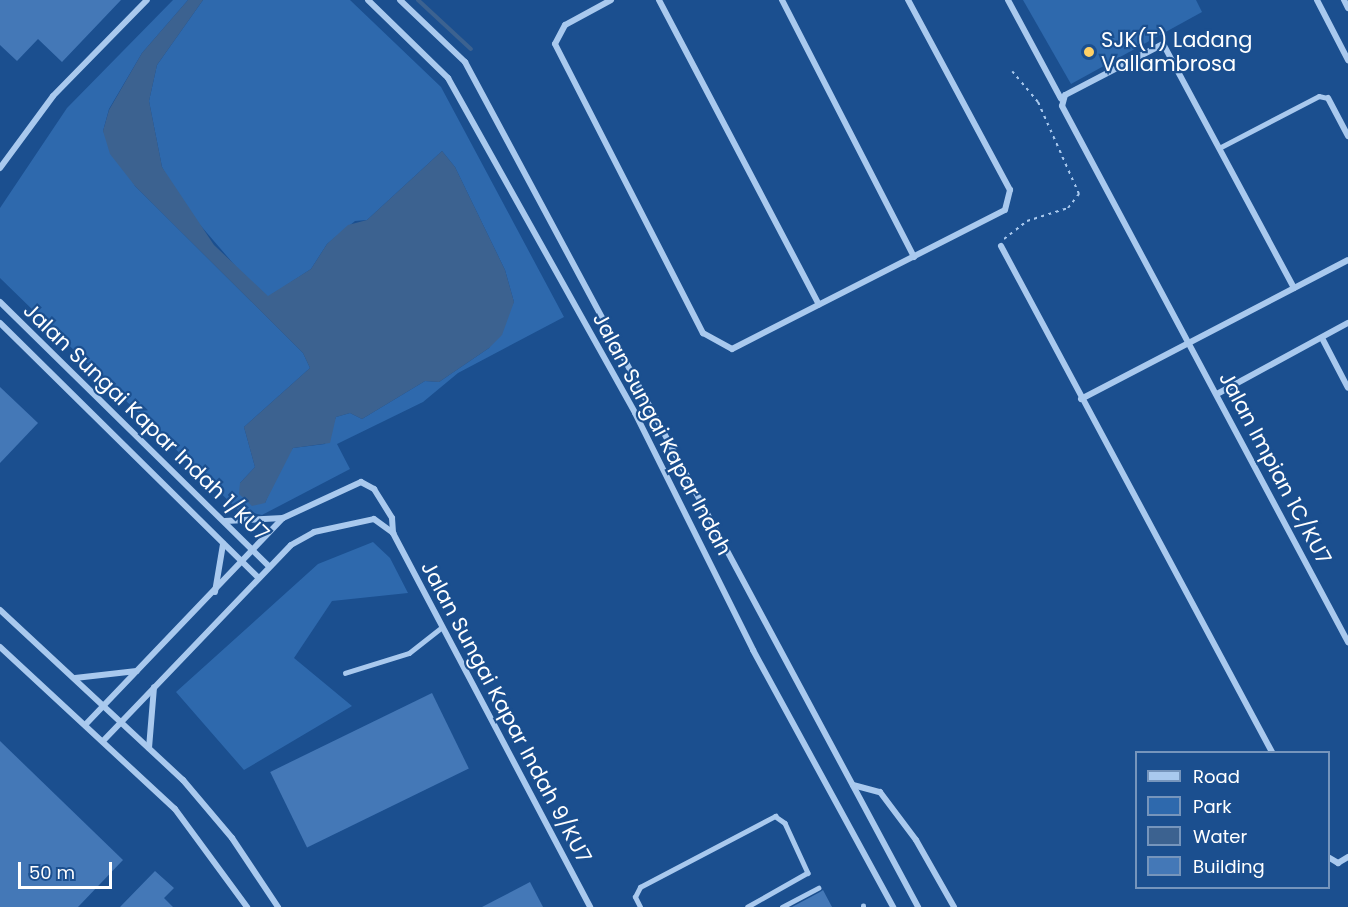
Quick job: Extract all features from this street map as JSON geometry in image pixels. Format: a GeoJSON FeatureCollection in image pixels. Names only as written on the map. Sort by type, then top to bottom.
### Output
{"type":"FeatureCollection","features":[{"type":"Feature","properties":{"kind":"street"},"geometry":{"type":"LineString","coordinates":[[0,168],[53,96],[147,0]]}},
{"type":"Feature","properties":{"kind":"street","name":"Jalan Sungai Kapar Indah"},"geometry":{"type":"LineString","coordinates":[[368,0],[448,78],[460,98],[635,413],[753,650],[892,907]]}},
{"type":"Feature","properties":{"kind":"street","name":"Jalan Sungai Kapar Indah"},"geometry":{"type":"LineString","coordinates":[[400,0],[465,62],[918,907]]}},
{"type":"Feature","properties":{"kind":"street"},"geometry":{"type":"LineString","coordinates":[[611,0],[565,25],[555,44],[703,333],[732,349],[1005,210],[1010,190],[908,0]]}},
{"type":"Feature","properties":{"kind":"street"},"geometry":{"type":"LineString","coordinates":[[659,0],[819,305]]}},
{"type":"Feature","properties":{"kind":"street"},"geometry":{"type":"LineString","coordinates":[[782,0],[914,256]]}},
{"type":"Feature","properties":{"kind":"street","name":"Jalan Impian 1C/KU7"},"geometry":{"type":"LineString","coordinates":[[1008,0],[1348,642]]}},
{"type":"Feature","properties":{"kind":"street"},"geometry":{"type":"LineString","coordinates":[[1317,0],[1348,60]]}},
{"type":"Feature","properties":{"kind":"street"},"geometry":{"type":"LineString","coordinates":[[1344,0],[1348,8]]}},
{"type":"Feature","properties":{"kind":"street"},"geometry":{"type":"LineString","coordinates":[[1061,99],[1163,44],[1221,147],[1294,288]]}},
{"type":"Feature","properties":{"kind":"street"},"geometry":{"type":"LineString","coordinates":[[1328,98],[1348,136]]}},
{"type":"Feature","properties":{"kind":"street"},"geometry":{"type":"LineString","coordinates":[[1002,243],[1081,399],[1271,751]]}},
{"type":"Feature","properties":{"kind":"street"},"geometry":{"type":"LineString","coordinates":[[1081,399],[1348,260]]}},
{"type":"Feature","properties":{"kind":"street","name":"Jalan Sungai Kapar Indah 1/KU7"},"geometry":{"type":"LineString","coordinates":[[0,303],[268,565]]}},
{"type":"Feature","properties":{"kind":"street","name":"Jalan Sungai Kapar Indah 1/KU7"},"geometry":{"type":"LineString","coordinates":[[0,323],[257,576]]}},
{"type":"Feature","properties":{"kind":"street"},"geometry":{"type":"LineString","coordinates":[[1217,394],[1348,323]]}},
{"type":"Feature","properties":{"kind":"street"},"geometry":{"type":"LineString","coordinates":[[1322,338],[1348,388]]}},
{"type":"Feature","properties":{"kind":"street","name":"Jalan Sungai Kapar Indah 9/KU7"},"geometry":{"type":"LineString","coordinates":[[283,518],[361,482],[381,498],[393,533],[590,907]]}},
{"type":"Feature","properties":{"kind":"street"},"geometry":{"type":"LineString","coordinates":[[225,521],[283,518]]}},
{"type":"Feature","properties":{"kind":"street"},"geometry":{"type":"LineString","coordinates":[[86,724],[215,592],[283,518]]}},
{"type":"Feature","properties":{"kind":"street"},"geometry":{"type":"LineString","coordinates":[[104,740],[268,565],[314,532],[340,524],[374,519],[393,533]]}},
{"type":"Feature","properties":{"kind":"street"},"geometry":{"type":"LineString","coordinates":[[215,592],[223,544]]}},
{"type":"Feature","properties":{"kind":"street"},"geometry":{"type":"LineString","coordinates":[[0,610],[149,747],[232,838],[278,907]]}},
{"type":"Feature","properties":{"kind":"street"},"geometry":{"type":"LineString","coordinates":[[0,647],[104,740],[175,809],[247,907]]}},
{"type":"Feature","properties":{"kind":"street"},"geometry":{"type":"LineString","coordinates":[[75,678],[137,670]]}},
{"type":"Feature","properties":{"kind":"street"},"geometry":{"type":"LineString","coordinates":[[149,747],[154,686]]}},
{"type":"Feature","properties":{"kind":"street"},"geometry":{"type":"LineString","coordinates":[[853,785],[880,792],[916,840],[954,907]]}},
{"type":"Feature","properties":{"kind":"street"},"geometry":{"type":"LineString","coordinates":[[1330,858],[1338,862],[1348,857]]}},
{"type":"Feature","properties":{"kind":"lane"},"geometry":{"type":"LineString","coordinates":[[1221,147],[1319,96],[1328,98]]}},
{"type":"Feature","properties":{"kind":"lane"},"geometry":{"type":"LineString","coordinates":[[345,673],[409,653],[442,627]]}},
{"type":"Feature","properties":{"kind":"lane"},"geometry":{"type":"LineString","coordinates":[[640,907],[635,897],[640,887],[775,816],[785,823],[808,873],[748,907]]}},
{"type":"Feature","properties":{"kind":"lane"},"geometry":{"type":"LineString","coordinates":[[782,907],[818,888]]}},
{"type":"Feature","properties":{"kind":"path"},"geometry":{"type":"LineString","coordinates":[[1002,243],[1027,221],[1068,208],[1079,194],[1038,102],[1012,71]]}},
{"type":"Feature","properties":{"kind":"green space"},"geometry":{"type":"Polygon","coordinates":[[[173,0],[188,0],[142,53],[109,109],[103,131],[135,186],[303,353],[310,368],[244,427],[255,467],[240,483],[265,503],[284,458],[293,448],[325,444],[336,417],[350,413],[362,419],[425,381],[439,382],[489,348],[514,302],[505,270],[455,167],[442,151],[367,220],[355,221],[327,244],[311,269],[268,297],[238,269],[182,204],[162,167],[149,101],[157,65],[203,0],[350,0],[441,87],[564,317],[458,373],[423,402],[337,444],[350,469],[262,515],[238,510],[0,278],[0,208],[67,108],[173,0]]]}},
{"type":"Feature","properties":{"kind":"green space","name":"SJK(T) Ladang Vallambrosa"},"geometry":{"type":"Polygon","coordinates":[[[1023,0],[1196,0],[1202,12],[1071,84],[1023,0]]]}},
{"type":"Feature","properties":{"kind":"green space"},"geometry":{"type":"Polygon","coordinates":[[[373,542],[390,558],[408,593],[332,601],[294,658],[352,706],[244,770],[176,692],[318,564],[373,542]]]}},
{"type":"Feature","properties":{"kind":"water"},"geometry":{"type":"Polygon","coordinates":[[[188,0],[203,0],[157,65],[149,101],[162,167],[214,245],[268,296],[311,269],[327,244],[348,225],[367,220],[442,151],[455,167],[505,270],[514,302],[502,335],[489,348],[439,382],[425,381],[362,419],[350,413],[336,417],[330,443],[293,448],[265,503],[252,506],[239,494],[240,483],[255,467],[244,427],[310,368],[303,353],[135,186],[110,154],[103,131],[109,110],[142,53],[188,0]]]}},
{"type":"Feature","properties":{"kind":"building"},"geometry":{"type":"Polygon","coordinates":[[[0,0],[121,0],[62,62],[38,39],[17,61],[0,45],[0,0]]]}},
{"type":"Feature","properties":{"kind":"building"},"geometry":{"type":"Polygon","coordinates":[[[0,387],[38,423],[0,463],[0,387]]]}},
{"type":"Feature","properties":{"kind":"building"},"geometry":{"type":"Polygon","coordinates":[[[432,693],[469,768],[307,847],[270,772],[432,693]]]}},
{"type":"Feature","properties":{"kind":"building"},"geometry":{"type":"Polygon","coordinates":[[[0,741],[123,860],[78,907],[0,907],[0,741]]]}},
{"type":"Feature","properties":{"kind":"building"},"geometry":{"type":"Polygon","coordinates":[[[155,871],[174,888],[164,898],[173,907],[120,907],[155,871]]]}},
{"type":"Feature","properties":{"kind":"building"},"geometry":{"type":"Polygon","coordinates":[[[530,882],[543,907],[482,907],[530,882]]]}},
{"type":"Feature","properties":{"kind":"building"},"geometry":{"type":"Polygon","coordinates":[[[823,890],[832,907],[792,907],[820,892],[823,890]]]}},
{"type":"Feature","properties":{"kind":"waterway"},"geometry":{"type":"LineString","coordinates":[[418,0],[471,49]]}},
{"type":"Feature","properties":{"kind":"place","name":"SJK(T) Ladang Vallambrosa"},"geometry":{"type":"Point","coordinates":[1089,52]}}]}
